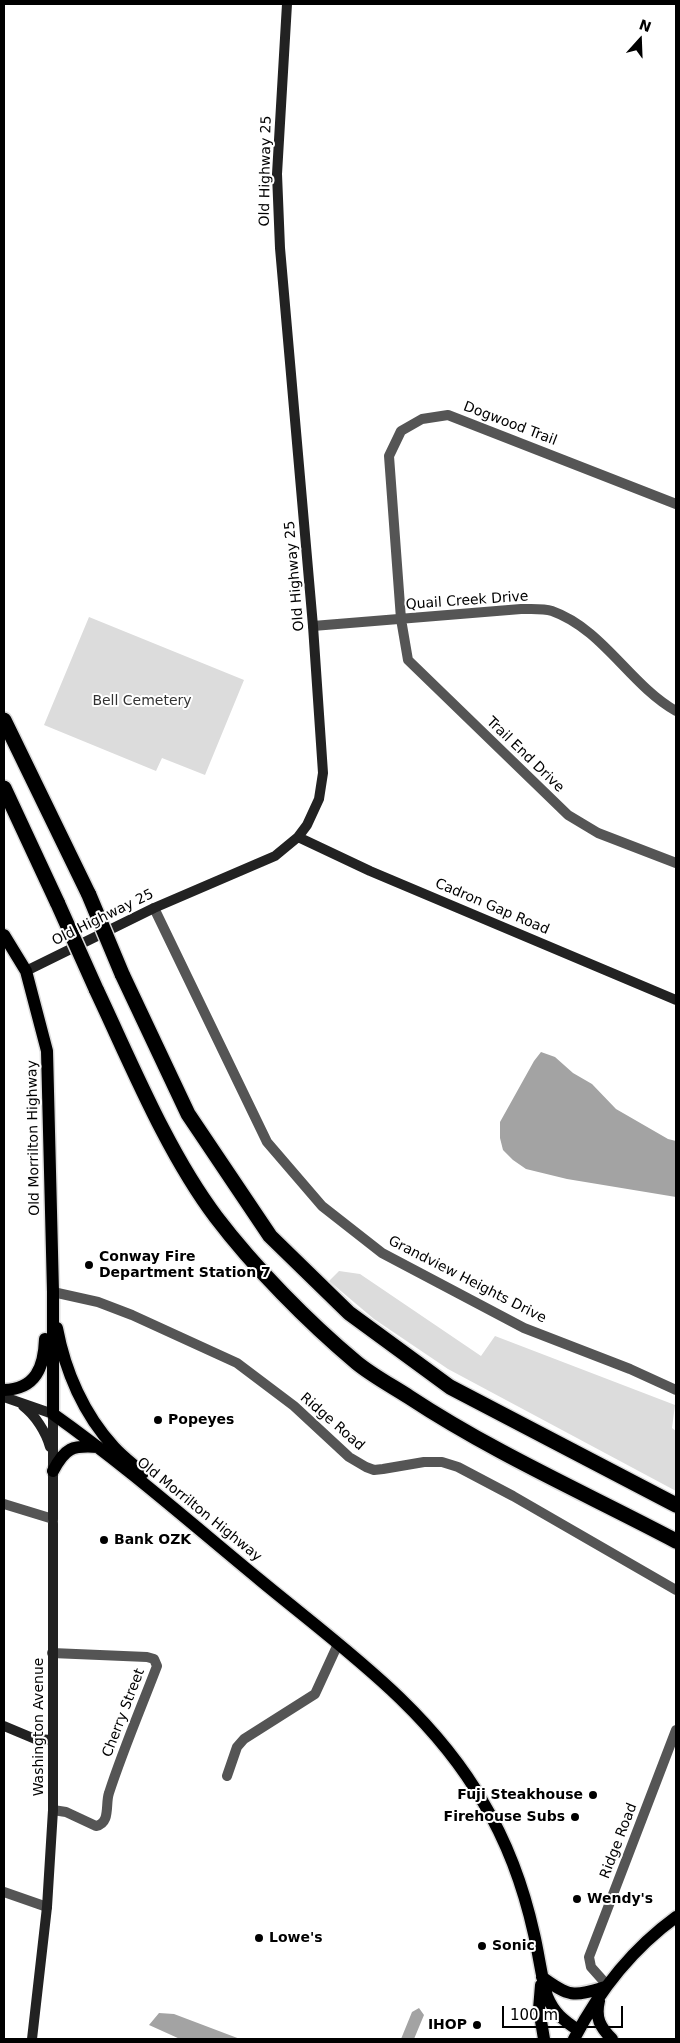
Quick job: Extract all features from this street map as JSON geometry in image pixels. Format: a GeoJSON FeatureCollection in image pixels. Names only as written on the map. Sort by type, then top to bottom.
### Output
{"type":"FeatureCollection","features":[{"type":"Feature","properties":{"kind":"highway"},"geometry":{"type":"LineString","coordinates":[[4,720],[88,896],[122,974],[194,1122],[270,1236],[349,1313],[450,1387],[676,1505]]}},
{"type":"Feature","properties":{"kind":"highway"},"geometry":{"type":"LineString","coordinates":[[4,788],[151,1106],[184,1168],[216,1217],[299,1310],[359,1364],[438,1416],[530,1468],[626,1514],[676,1541]]}},
{"type":"Feature","properties":{"kind":"highway"},"geometry":{"type":"LineString","coordinates":[[626,1514],[676,1545]]}},
{"type":"Feature","properties":{"kind":"main road","name":"Old Morrilton Highway"},"geometry":{"type":"LineString","coordinates":[[4,936],[26,971],[46,1051],[53,1292],[53,1414],[98,1446],[338,1644],[423,1720],[455,1758],[498,1828],[527,1907],[542,1977],[553,2009],[576,2035]]}},
{"type":"Feature","properties":{"kind":"main road"},"geometry":{"type":"LineString","coordinates":[[4,1390],[28,1384],[35,1377],[44,1353],[53,1292]]}},
{"type":"Feature","properties":{"kind":"main road"},"geometry":{"type":"LineString","coordinates":[[53,1292],[57,1330],[72,1381],[92,1421],[114,1448],[201,1531]]}},
{"type":"Feature","properties":{"kind":"main road"},"geometry":{"type":"LineString","coordinates":[[53,1471],[61,1456],[72,1447],[98,1446]]}},
{"type":"Feature","properties":{"kind":"main road"},"geometry":{"type":"LineString","coordinates":[[576,2035],[606,1986],[645,1942],[676,1917]]}},
{"type":"Feature","properties":{"kind":"main road"},"geometry":{"type":"LineString","coordinates":[[544,2039],[539,2009],[542,1977],[564,1992],[574,1994],[606,1986]]}},
{"type":"Feature","properties":{"kind":"main road"},"geometry":{"type":"LineString","coordinates":[[606,1986],[598,2005],[597,2020],[602,2030],[612,2039]]}},
{"type":"Feature","properties":{"kind":"street","name":"Old Highway 25"},"geometry":{"type":"LineString","coordinates":[[26,971],[154,908],[275,856],[298,836],[307,825],[319,799],[323,773],[313,626],[280,239],[277,174],[287,4]]}},
{"type":"Feature","properties":{"kind":"street","name":"Dogwood Trail"},"geometry":{"type":"LineString","coordinates":[[401,619],[389,456],[401,431],[422,419],[448,414],[676,504]]}},
{"type":"Feature","properties":{"kind":"street","name":"Quail Creek Drive"},"geometry":{"type":"LineString","coordinates":[[313,626],[521,609],[550,610],[571,620],[588,632],[642,686],[662,703],[676,711]]}},
{"type":"Feature","properties":{"kind":"street","name":"Trail End Drive"},"geometry":{"type":"LineString","coordinates":[[401,619],[408,660],[568,816],[598,833],[676,863]]}},
{"type":"Feature","properties":{"kind":"street","name":"Cadron Gap Road"},"geometry":{"type":"LineString","coordinates":[[298,836],[370,871],[676,1000]]}},
{"type":"Feature","properties":{"kind":"street","name":"Grandview Heights Drive"},"geometry":{"type":"LineString","coordinates":[[154,908],[267,1142],[322,1206],[382,1253],[524,1328],[630,1369],[676,1390]]}},
{"type":"Feature","properties":{"kind":"street","name":"Ridge Road"},"geometry":{"type":"LineString","coordinates":[[53,1292],[98,1302],[132,1315],[237,1363],[294,1406],[349,1457],[366,1467],[383,1469],[424,1462],[442,1462],[458,1467],[513,1496],[676,1590]]}},
{"type":"Feature","properties":{"kind":"street"},"geometry":{"type":"LineString","coordinates":[[4,1398],[53,1414]]}},
{"type":"Feature","properties":{"kind":"street"},"geometry":{"type":"LineString","coordinates":[[18,1402],[30,1411],[39,1425],[49,1443],[52,1455]]}},
{"type":"Feature","properties":{"kind":"street","name":"Washington Avenue"},"geometry":{"type":"LineString","coordinates":[[32,2039],[47,1907],[53,1810],[53,1414]]}},
{"type":"Feature","properties":{"kind":"street"},"geometry":{"type":"LineString","coordinates":[[4,1504],[53,1521]]}},
{"type":"Feature","properties":{"kind":"street"},"geometry":{"type":"LineString","coordinates":[[226,1776],[237,1747],[244,1739],[315,1694],[338,1644]]}},
{"type":"Feature","properties":{"kind":"street","name":"Cherry Street"},"geometry":{"type":"LineString","coordinates":[[52,1653],[147,1657],[154,1659],[156,1666],[108,1795],[104,1820],[100,1825],[96,1826],[66,1812],[53,1810]]}},
{"type":"Feature","properties":{"kind":"street"},"geometry":{"type":"LineString","coordinates":[[4,1726],[34,1739],[53,1740]]}},
{"type":"Feature","properties":{"kind":"street","name":"Ridge Road"},"geometry":{"type":"LineString","coordinates":[[606,1986],[591,1967],[589,1957],[676,1730]]}},
{"type":"Feature","properties":{"kind":"street"},"geometry":{"type":"LineString","coordinates":[[4,1892],[47,1907]]}},
{"type":"Feature","properties":{"kind":"green space","name":"Bell Cemetery"},"geometry":{"type":"Polygon","coordinates":[[[89,617],[244,680],[205,775],[162,758],[156,771],[44,725],[89,617]]]}},
{"type":"Feature","properties":{"kind":"green space"},"geometry":{"type":"Polygon","coordinates":[[[339,1271],[360,1274],[481,1356],[495,1336],[675,1405],[672,1428],[676,1431],[676,1491],[448,1369],[374,1319],[329,1281],[339,1271]]]}},
{"type":"Feature","properties":{"kind":"shaded area"},"geometry":{"type":"Polygon","coordinates":[[[541,1052],[555,1057],[573,1073],[592,1084],[616,1109],[668,1139],[676,1141],[676,1197],[567,1179],[526,1169],[503,1150],[500,1138],[500,1122],[541,1052]]]}},
{"type":"Feature","properties":{"kind":"shaded area"},"geometry":{"type":"Polygon","coordinates":[[[419,2008],[424,2015],[414,2039],[401,2039],[412,2012],[419,2008]]]}},
{"type":"Feature","properties":{"kind":"shaded area"},"geometry":{"type":"Polygon","coordinates":[[[159,2013],[174,2014],[240,2039],[180,2039],[149,2025],[159,2013]]]}},
{"type":"Feature","properties":{"kind":"place","name":"Conway Fire Department Station 7"},"geometry":{"type":"Point","coordinates":[89,1265]}},
{"type":"Feature","properties":{"kind":"place","name":"Popeyes"},"geometry":{"type":"Point","coordinates":[158,1420]}},
{"type":"Feature","properties":{"kind":"place","name":"Bank OZK"},"geometry":{"type":"Point","coordinates":[104,1540]}},
{"type":"Feature","properties":{"kind":"place","name":"Fuji Steakhouse"},"geometry":{"type":"Point","coordinates":[593,1795]}},
{"type":"Feature","properties":{"kind":"place","name":"Firehouse Subs"},"geometry":{"type":"Point","coordinates":[575,1817]}},
{"type":"Feature","properties":{"kind":"place","name":"Wendy's"},"geometry":{"type":"Point","coordinates":[577,1899]}},
{"type":"Feature","properties":{"kind":"place","name":"Lowe's"},"geometry":{"type":"Point","coordinates":[259,1938]}},
{"type":"Feature","properties":{"kind":"place","name":"Sonic"},"geometry":{"type":"Point","coordinates":[482,1946]}},
{"type":"Feature","properties":{"kind":"place","name":"IHOP"},"geometry":{"type":"Point","coordinates":[477,2025]}}]}
